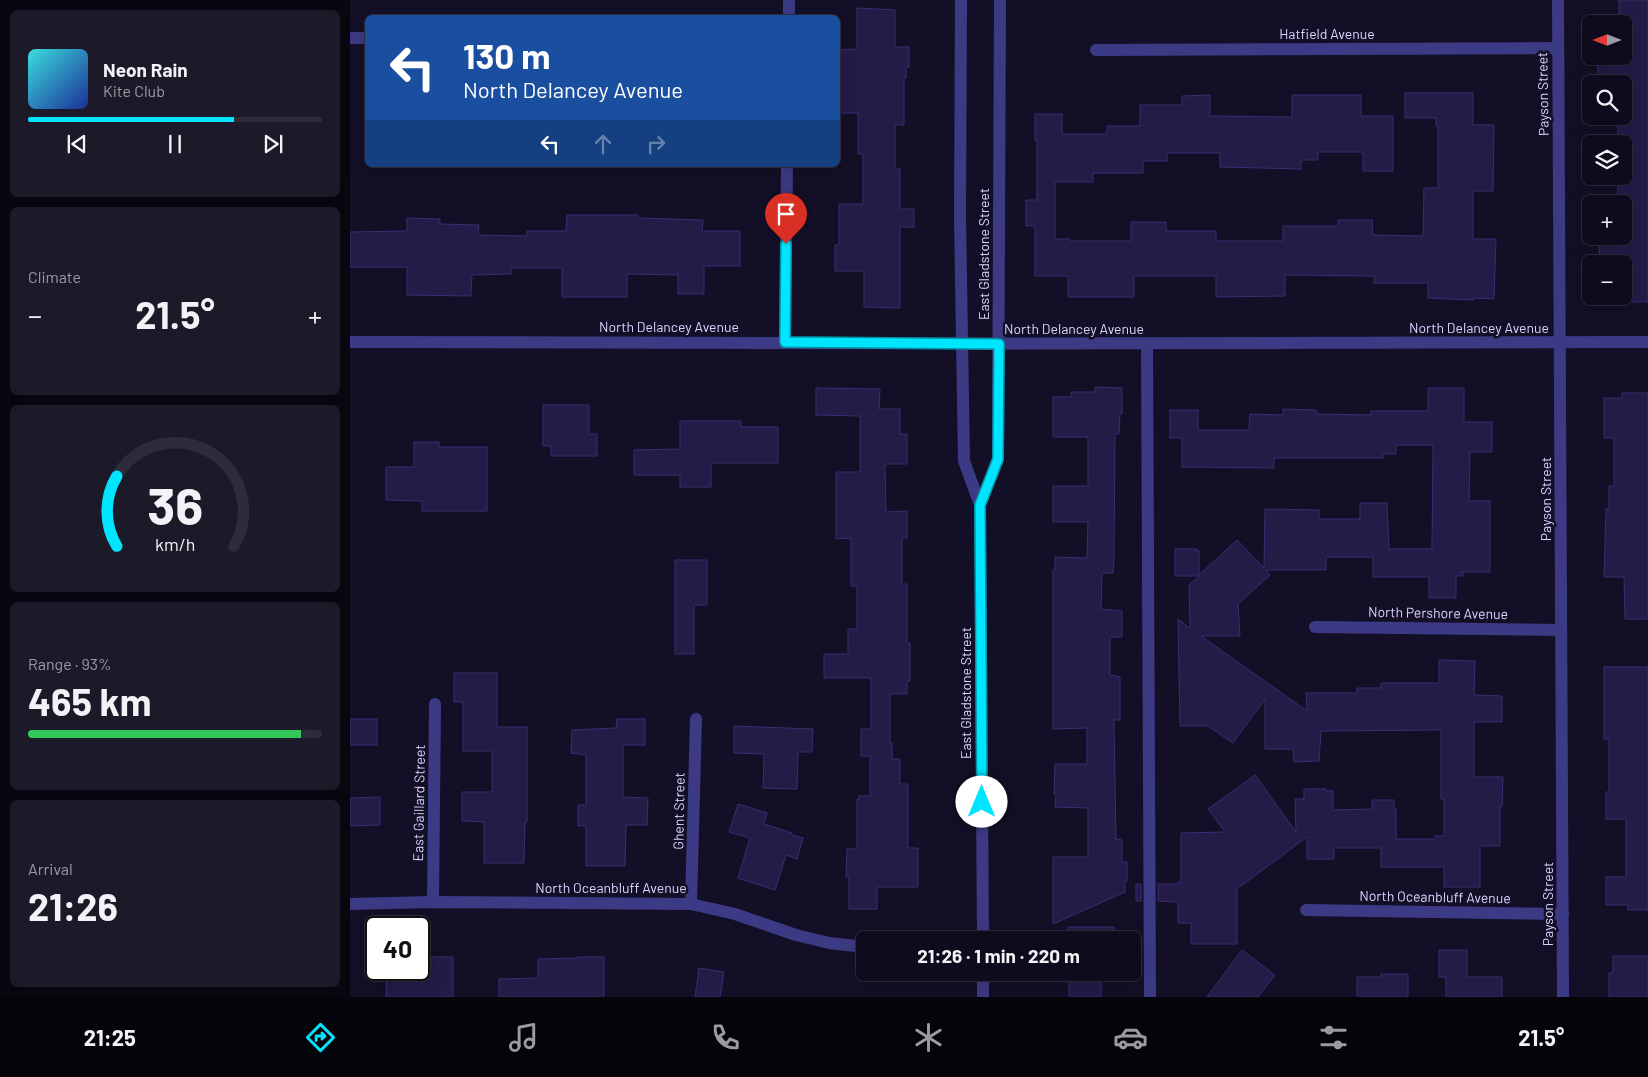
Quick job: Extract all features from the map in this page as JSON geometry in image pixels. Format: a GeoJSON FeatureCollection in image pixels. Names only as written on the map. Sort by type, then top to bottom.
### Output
{"type":"FeatureCollection","features":[{"type":"Feature","properties":{"kind":"street"},"geometry":{"type":"LineString","coordinates":[[789,0],[789,15]]}},
{"type":"Feature","properties":{"kind":"street","name":"East Gladstone Street"},"geometry":{"type":"LineString","coordinates":[[961,0],[964,461],[980,505],[982,931]]}},
{"type":"Feature","properties":{"kind":"street","name":"East Gladstone Street"},"geometry":{"type":"LineString","coordinates":[[980,505],[998,459],[1000,0]]}},
{"type":"Feature","properties":{"kind":"street","name":"Payson Street"},"geometry":{"type":"LineString","coordinates":[[1558,0],[1563,997]]}},
{"type":"Feature","properties":{"kind":"street"},"geometry":{"type":"LineString","coordinates":[[350,38],[365,38]]}},
{"type":"Feature","properties":{"kind":"street","name":"Hatfield Avenue"},"geometry":{"type":"LineString","coordinates":[[1096,50],[1558,48]]}},
{"type":"Feature","properties":{"kind":"street"},"geometry":{"type":"LineString","coordinates":[[785,342],[787,167]]}},
{"type":"Feature","properties":{"kind":"street","name":"North Delancey Avenue"},"geometry":{"type":"LineString","coordinates":[[350,342],[1147,344],[1648,342]]}},
{"type":"Feature","properties":{"kind":"street"},"geometry":{"type":"LineString","coordinates":[[1147,344],[1150,997]]}},
{"type":"Feature","properties":{"kind":"street","name":"North Pershore Avenue"},"geometry":{"type":"LineString","coordinates":[[1314,627],[1561,630]]}},
{"type":"Feature","properties":{"kind":"street","name":"East Gaillard Street"},"geometry":{"type":"LineString","coordinates":[[433,902],[435,704]]}},
{"type":"Feature","properties":{"kind":"street","name":"Ghent Street"},"geometry":{"type":"LineString","coordinates":[[691,904],[696,719]]}},
{"type":"Feature","properties":{"kind":"street","name":"North Oceanbluff Avenue"},"geometry":{"type":"LineString","coordinates":[[350,904],[433,902],[691,904],[735,914],[829,944],[856,946]]}},
{"type":"Feature","properties":{"kind":"street","name":"North Oceanbluff Avenue"},"geometry":{"type":"LineString","coordinates":[[1306,910],[1563,914]]}},
{"type":"Feature","properties":{"kind":"street"},"geometry":{"type":"LineString","coordinates":[[983,981],[983,997]]}},
{"type":"Feature","properties":{"kind":"building"},"geometry":{"type":"Polygon","coordinates":[[[1619,0],[1648,0],[1648,302],[1632,302],[1632,255],[1600,255],[1599,245],[1632,245],[1632,195],[1618,195],[1618,185],[1632,185],[1632,135],[1618,135],[1618,125],[1632,125],[1632,75],[1598,75],[1598,65],[1632,65],[1632,15],[1619,15],[1619,0]]]}},
{"type":"Feature","properties":{"kind":"building"},"geometry":{"type":"Polygon","coordinates":[[[857,8],[895,10],[895,47],[909,47],[909,67],[906,67],[906,78],[904,78],[904,125],[895,125],[895,169],[900,169],[900,209],[914,209],[914,227],[900,227],[900,308],[864,307],[864,271],[835,271],[835,245],[839,245],[839,204],[863,204],[863,154],[858,154],[858,113],[840,113],[840,50],[857,49],[857,8]]]}},
{"type":"Feature","properties":{"kind":"building"},"geometry":{"type":"Polygon","coordinates":[[[1405,93],[1473,93],[1473,125],[1494,125],[1493,191],[1473,191],[1473,239],[1496,239],[1494,299],[1428,298],[1428,283],[1374,283],[1374,276],[1285,275],[1285,296],[1216,297],[1216,276],[1134,276],[1134,297],[1068,297],[1068,276],[1035,276],[1035,226],[1026,226],[1026,200],[1037,200],[1035,114],[1062,114],[1062,134],[1107,134],[1107,126],[1140,126],[1140,105],[1182,105],[1182,96],[1210,95],[1210,116],[1292,117],[1292,95],[1361,95],[1361,116],[1393,116],[1393,171],[1363,171],[1363,152],[1318,152],[1318,160],[1301,160],[1301,169],[1220,167],[1220,153],[1167,153],[1167,161],[1143,161],[1143,173],[1093,173],[1093,182],[1055,182],[1055,239],[1070,239],[1070,241],[1131,241],[1131,222],[1166,222],[1166,231],[1216,231],[1216,241],[1283,241],[1283,226],[1338,226],[1338,220],[1372,220],[1373,235],[1423,236],[1424,188],[1438,188],[1438,126],[1436,126],[1436,118],[1405,118],[1405,93]]]}},
{"type":"Feature","properties":{"kind":"building"},"geometry":{"type":"Polygon","coordinates":[[[567,215],[638,215],[638,218],[703,220],[702,231],[740,231],[740,266],[704,266],[704,294],[678,294],[678,275],[627,274],[627,297],[562,297],[562,268],[511,268],[511,274],[472,275],[471,296],[407,295],[407,267],[350,267],[350,232],[407,231],[407,218],[440,219],[440,224],[479,225],[478,235],[527,236],[527,231],[566,231],[567,215]]]}},
{"type":"Feature","properties":{"kind":"building"},"geometry":{"type":"Polygon","coordinates":[[[1095,387],[1122,388],[1122,414],[1120,414],[1119,434],[1115,434],[1113,573],[1102,573],[1101,609],[1122,611],[1122,637],[1110,637],[1110,675],[1120,677],[1120,720],[1114,720],[1116,839],[1122,840],[1122,862],[1127,862],[1127,881],[1125,881],[1125,892],[1053,924],[1053,857],[1088,857],[1088,808],[1055,807],[1055,764],[1087,764],[1087,728],[1053,729],[1053,570],[1055,570],[1055,557],[1087,558],[1088,522],[1053,522],[1053,486],[1088,486],[1088,437],[1053,437],[1053,397],[1071,397],[1071,392],[1095,392],[1095,387]]]}},
{"type":"Feature","properties":{"kind":"building"},"geometry":{"type":"Polygon","coordinates":[[[816,388],[880,389],[879,409],[900,409],[900,434],[907,434],[907,464],[885,464],[886,512],[907,511],[907,538],[902,538],[902,584],[907,584],[907,643],[910,643],[910,681],[907,681],[907,694],[890,694],[890,743],[892,743],[892,759],[900,759],[900,784],[908,784],[908,848],[918,848],[918,887],[877,887],[877,909],[849,909],[849,877],[846,877],[847,849],[857,849],[857,799],[859,799],[859,796],[870,796],[870,756],[861,756],[861,729],[871,729],[871,678],[824,678],[824,654],[848,654],[848,629],[857,629],[857,586],[851,586],[851,538],[836,539],[836,472],[860,472],[860,416],[816,415],[816,388]]]}},
{"type":"Feature","properties":{"kind":"building"},"geometry":{"type":"Polygon","coordinates":[[[1428,388],[1464,388],[1464,422],[1492,422],[1492,452],[1470,452],[1469,501],[1490,501],[1490,572],[1463,572],[1463,576],[1456,576],[1456,598],[1429,598],[1429,577],[1373,577],[1373,557],[1326,557],[1326,570],[1265,570],[1270,575],[1238,604],[1240,636],[1201,636],[1307,711],[1306,693],[1357,693],[1357,688],[1381,688],[1381,683],[1439,683],[1439,660],[1475,661],[1474,695],[1502,696],[1502,722],[1474,722],[1474,777],[1503,777],[1502,806],[1500,806],[1500,846],[1480,846],[1480,887],[1444,887],[1444,867],[1381,867],[1381,848],[1334,848],[1334,859],[1307,859],[1307,837],[1237,889],[1237,944],[1191,944],[1191,923],[1178,923],[1178,902],[1158,901],[1158,884],[1178,884],[1178,882],[1181,882],[1181,833],[1225,832],[1208,809],[1255,775],[1296,832],[1295,799],[1304,799],[1304,789],[1326,789],[1326,791],[1333,791],[1333,810],[1372,809],[1372,800],[1394,800],[1394,809],[1396,809],[1396,839],[1435,839],[1435,836],[1444,836],[1444,799],[1441,799],[1441,730],[1321,731],[1319,761],[1294,762],[1293,749],[1265,749],[1265,699],[1233,743],[1208,726],[1180,726],[1178,619],[1190,628],[1189,585],[1199,576],[1175,576],[1175,549],[1197,549],[1199,551],[1199,575],[1237,540],[1264,568],[1265,509],[1319,510],[1319,519],[1360,519],[1360,503],[1387,503],[1389,549],[1432,549],[1433,445],[1396,445],[1396,454],[1383,454],[1383,458],[1274,458],[1274,468],[1182,467],[1182,438],[1170,438],[1170,410],[1198,410],[1198,430],[1249,430],[1250,414],[1283,415],[1283,409],[1316,410],[1316,414],[1371,415],[1371,411],[1428,411],[1428,388]]]}},
{"type":"Feature","properties":{"kind":"building"},"geometry":{"type":"Polygon","coordinates":[[[1622,393],[1648,393],[1648,619],[1625,619],[1624,577],[1604,577],[1606,509],[1609,509],[1609,486],[1614,486],[1614,438],[1604,438],[1604,398],[1622,398],[1622,393]]]}},
{"type":"Feature","properties":{"kind":"building"},"geometry":{"type":"Polygon","coordinates":[[[543,405],[589,405],[589,434],[597,434],[597,456],[551,456],[551,446],[543,446],[543,405]]]}},
{"type":"Feature","properties":{"kind":"building"},"geometry":{"type":"Polygon","coordinates":[[[680,421],[741,421],[741,427],[778,427],[778,463],[711,463],[711,487],[680,487],[680,475],[634,475],[634,450],[680,449],[680,421]]]}},
{"type":"Feature","properties":{"kind":"building"},"geometry":{"type":"Polygon","coordinates":[[[414,442],[439,442],[439,447],[487,447],[487,511],[422,511],[422,501],[386,500],[386,467],[414,467],[414,442]]]}},
{"type":"Feature","properties":{"kind":"building"},"geometry":{"type":"Polygon","coordinates":[[[675,560],[707,560],[707,605],[694,605],[694,654],[675,654],[675,560]]]}},
{"type":"Feature","properties":{"kind":"building"},"geometry":{"type":"Polygon","coordinates":[[[1604,667],[1648,667],[1648,910],[1628,910],[1628,905],[1606,905],[1606,877],[1626,877],[1626,819],[1606,819],[1606,792],[1609,792],[1609,739],[1604,739],[1604,667]]]}},
{"type":"Feature","properties":{"kind":"building"},"geometry":{"type":"Polygon","coordinates":[[[454,673],[497,673],[497,727],[527,727],[527,822],[525,822],[524,863],[484,863],[484,822],[462,821],[462,792],[492,792],[492,751],[463,751],[463,702],[454,702],[454,673]]]}},
{"type":"Feature","properties":{"kind":"building"},"geometry":{"type":"Polygon","coordinates":[[[350,719],[377,719],[377,745],[350,745],[350,719]]]}},
{"type":"Feature","properties":{"kind":"building"},"geometry":{"type":"Polygon","coordinates":[[[617,719],[645,719],[645,745],[623,745],[623,797],[648,798],[647,825],[626,825],[625,866],[586,866],[586,826],[578,826],[578,805],[586,805],[586,755],[571,753],[572,730],[616,728],[617,719]]]}},
{"type":"Feature","properties":{"kind":"building"},"geometry":{"type":"Polygon","coordinates":[[[734,726],[813,729],[812,752],[798,752],[797,789],[763,788],[764,754],[734,753],[734,726]]]}},
{"type":"Feature","properties":{"kind":"building"},"geometry":{"type":"Polygon","coordinates":[[[380,797],[380,825],[350,826],[350,798],[380,797]]]}},
{"type":"Feature","properties":{"kind":"building"},"geometry":{"type":"Polygon","coordinates":[[[738,804],[767,813],[764,824],[803,838],[797,859],[786,855],[775,890],[738,878],[750,838],[729,832],[738,804]]]}},
{"type":"Feature","properties":{"kind":"building"},"geometry":{"type":"Polygon","coordinates":[[[1136,884],[1141,884],[1141,901],[1136,901],[1136,884]]]}},
{"type":"Feature","properties":{"kind":"building"},"geometry":{"type":"Polygon","coordinates":[[[1068,927],[1114,927],[1114,931],[1068,931],[1068,927]]]}},
{"type":"Feature","properties":{"kind":"building"},"geometry":{"type":"Polygon","coordinates":[[[1242,950],[1275,975],[1258,997],[1207,997],[1242,950]]]}},
{"type":"Feature","properties":{"kind":"building"},"geometry":{"type":"Polygon","coordinates":[[[1439,950],[1467,950],[1467,977],[1502,977],[1502,997],[1446,997],[1446,977],[1439,977],[1439,950]]]}},
{"type":"Feature","properties":{"kind":"building"},"geometry":{"type":"Polygon","coordinates":[[[1613,956],[1648,956],[1648,997],[1609,997],[1609,973],[1613,973],[1613,956]]]}},
{"type":"Feature","properties":{"kind":"building"},"geometry":{"type":"Polygon","coordinates":[[[430,957],[453,957],[453,997],[386,997],[387,981],[430,981],[430,957]]]}},
{"type":"Feature","properties":{"kind":"building"},"geometry":{"type":"Polygon","coordinates":[[[604,957],[604,997],[499,997],[499,979],[538,978],[538,959],[604,957]]]}},
{"type":"Feature","properties":{"kind":"building"},"geometry":{"type":"Polygon","coordinates":[[[699,968],[724,972],[720,997],[695,997],[699,968]]]}},
{"type":"Feature","properties":{"kind":"building"},"geometry":{"type":"Polygon","coordinates":[[[1381,974],[1408,974],[1408,997],[1357,997],[1357,977],[1381,977],[1381,974]]]}},
{"type":"Feature","properties":{"kind":"building"},"geometry":{"type":"Polygon","coordinates":[[[1069,981],[1101,981],[1101,997],[1069,997],[1069,981]]]}},
{"type":"Feature","properties":{"kind":"route"},"geometry":{"type":"LineString","coordinates":[[786,244],[785,342],[999,344],[998,459],[980,505],[982,802]]}}]}
